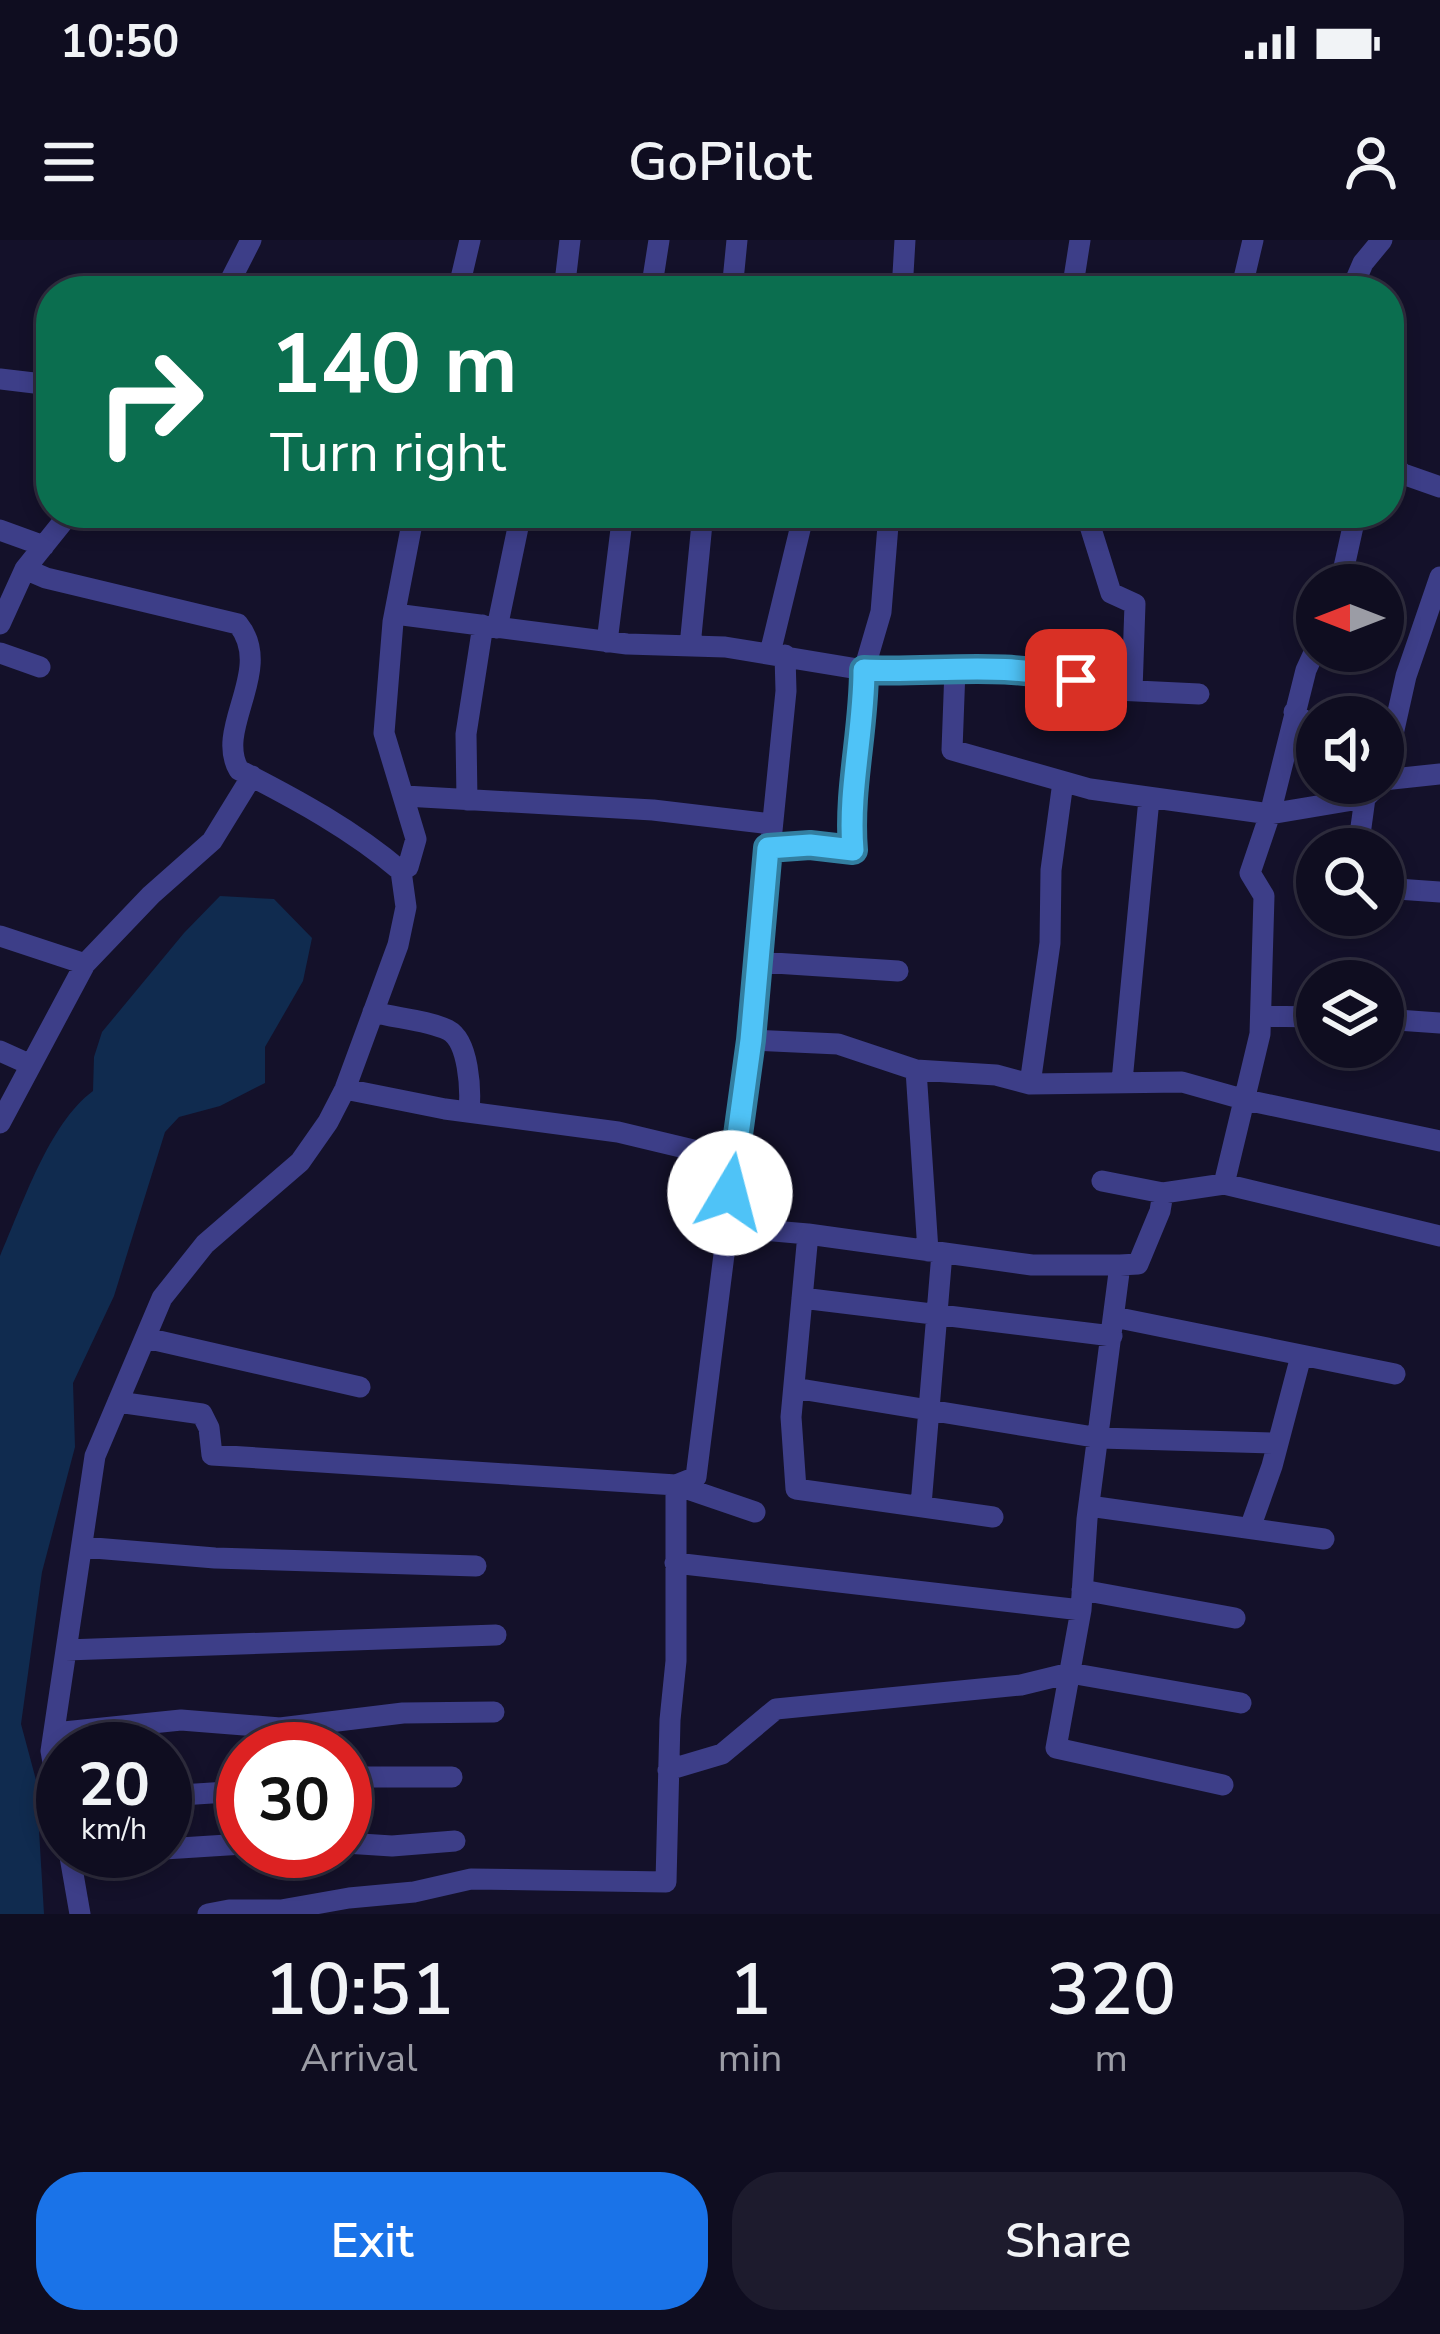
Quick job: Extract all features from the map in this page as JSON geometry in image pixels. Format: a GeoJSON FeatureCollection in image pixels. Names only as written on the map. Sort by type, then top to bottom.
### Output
{"type":"FeatureCollection","features":[{"type":"Feature","properties":{"kind":"street"},"geometry":{"type":"LineString","coordinates":[[462,276],[470,240]]}},
{"type":"Feature","properties":{"kind":"street"},"geometry":{"type":"LineString","coordinates":[[566,276],[571,240]]}},
{"type":"Feature","properties":{"kind":"street"},"geometry":{"type":"LineString","coordinates":[[653,276],[659,240]]}},
{"type":"Feature","properties":{"kind":"street"},"geometry":{"type":"LineString","coordinates":[[733,276],[737,240]]}},
{"type":"Feature","properties":{"kind":"street"},"geometry":{"type":"LineString","coordinates":[[903,276],[905,240]]}},
{"type":"Feature","properties":{"kind":"street"},"geometry":{"type":"LineString","coordinates":[[1074,276],[1080,240]]}},
{"type":"Feature","properties":{"kind":"street"},"geometry":{"type":"LineString","coordinates":[[1245,276],[1253,240]]}},
{"type":"Feature","properties":{"kind":"street"},"geometry":{"type":"LineString","coordinates":[[1357,276],[1382,240]]}},
{"type":"Feature","properties":{"kind":"street"},"geometry":{"type":"LineString","coordinates":[[230,276],[242,242]]}},
{"type":"Feature","properties":{"kind":"street"},"geometry":{"type":"LineString","coordinates":[[0,379],[36,383]]}},
{"type":"Feature","properties":{"kind":"street"},"geometry":{"type":"LineString","coordinates":[[1404,474],[1440,487]]}},
{"type":"Feature","properties":{"kind":"street"},"geometry":{"type":"LineString","coordinates":[[2,617],[25,569],[58,528]]}},
{"type":"Feature","properties":{"kind":"street"},"geometry":{"type":"LineString","coordinates":[[401,871],[408,867],[416,839],[383,734],[386,677],[411,528]]}},
{"type":"Feature","properties":{"kind":"street"},"geometry":{"type":"LineString","coordinates":[[467,800],[466,734],[517,528]]}},
{"type":"Feature","properties":{"kind":"street"},"geometry":{"type":"LineString","coordinates":[[607,642],[621,528]]}},
{"type":"Feature","properties":{"kind":"street"},"geometry":{"type":"LineString","coordinates":[[690,646],[702,528]]}},
{"type":"Feature","properties":{"kind":"street"},"geometry":{"type":"LineString","coordinates":[[676,1485],[696,1477],[723,1280],[786,691],[778,654],[801,528]]}},
{"type":"Feature","properties":{"kind":"street"},"geometry":{"type":"LineString","coordinates":[[768,848],[810,845],[853,850],[850,813],[864,670],[881,613],[888,528]]}},
{"type":"Feature","properties":{"kind":"street"},"geometry":{"type":"LineString","coordinates":[[1090,528],[1111,593],[1135,604],[1132,691]]}},
{"type":"Feature","properties":{"kind":"street"},"geometry":{"type":"LineString","coordinates":[[1345,564],[1353,528]]}},
{"type":"Feature","properties":{"kind":"street"},"geometry":{"type":"LineString","coordinates":[[0,530],[44,546]]}},
{"type":"Feature","properties":{"kind":"street"},"geometry":{"type":"LineString","coordinates":[[25,569],[238,624],[251,654],[232,747],[234,763],[357,836],[401,871],[406,907],[398,945],[345,1089],[300,1162],[205,1244],[162,1298],[95,1456],[55,1722]]}},
{"type":"Feature","properties":{"kind":"street"},"geometry":{"type":"LineString","coordinates":[[1401,696],[1440,577]]}},
{"type":"Feature","properties":{"kind":"street"},"geometry":{"type":"LineString","coordinates":[[395,614],[607,642],[778,654],[864,670],[1035,669],[1132,691],[1199,694]]}},
{"type":"Feature","properties":{"kind":"street"},"geometry":{"type":"LineString","coordinates":[[0,653],[40,667]]}},
{"type":"Feature","properties":{"kind":"street"},"geometry":{"type":"LineString","coordinates":[[955,669],[952,750],[1063,782],[1149,799],[1270,814],[1306,804]]}},
{"type":"Feature","properties":{"kind":"street"},"geometry":{"type":"LineString","coordinates":[[1224,1184],[1261,1016],[1264,896],[1250,873],[1308,672]]}},
{"type":"Feature","properties":{"kind":"street"},"geometry":{"type":"LineString","coordinates":[[1404,780],[1440,774]]}},
{"type":"Feature","properties":{"kind":"street"},"geometry":{"type":"LineString","coordinates":[[0,1121],[85,964],[151,895],[212,841],[252,776]]}},
{"type":"Feature","properties":{"kind":"street"},"geometry":{"type":"LineString","coordinates":[[1030,1084],[1050,944],[1051,870],[1063,782]]}},
{"type":"Feature","properties":{"kind":"street"},"geometry":{"type":"LineString","coordinates":[[405,796],[653,810],[771,824]]}},
{"type":"Feature","properties":{"kind":"street"},"geometry":{"type":"LineString","coordinates":[[1122,1081],[1149,799]]}},
{"type":"Feature","properties":{"kind":"street"},"geometry":{"type":"LineString","coordinates":[[1404,889],[1440,892]]}},
{"type":"Feature","properties":{"kind":"street"},"geometry":{"type":"LineString","coordinates":[[0,936],[85,964]]}},
{"type":"Feature","properties":{"kind":"street"},"geometry":{"type":"LineString","coordinates":[[759,962],[898,970]]}},
{"type":"Feature","properties":{"kind":"street"},"geometry":{"type":"LineString","coordinates":[[373,1012],[448,1030],[458,1040],[471,1094],[469,1111]]}},
{"type":"Feature","properties":{"kind":"street"},"geometry":{"type":"LineString","coordinates":[[1261,1016],[1296,1017]]}},
{"type":"Feature","properties":{"kind":"street"},"geometry":{"type":"LineString","coordinates":[[1404,1020],[1440,1023]]}},
{"type":"Feature","properties":{"kind":"street"},"geometry":{"type":"LineString","coordinates":[[751,1040],[838,1044],[916,1070],[995,1075],[1030,1084],[1183,1082],[1440,1141]]}},
{"type":"Feature","properties":{"kind":"street"},"geometry":{"type":"LineString","coordinates":[[0,1051],[32,1065]]}},
{"type":"Feature","properties":{"kind":"street"},"geometry":{"type":"LineString","coordinates":[[916,1070],[935,1252],[921,1505]]}},
{"type":"Feature","properties":{"kind":"street"},"geometry":{"type":"LineString","coordinates":[[345,1089],[618,1132],[735,1160]]}},
{"type":"Feature","properties":{"kind":"street"},"geometry":{"type":"LineString","coordinates":[[1102,1181],[1163,1193],[1224,1184],[1440,1236]]}},
{"type":"Feature","properties":{"kind":"street"},"geometry":{"type":"LineString","coordinates":[[726,1227],[1032,1265],[1138,1264],[1163,1193]]}},
{"type":"Feature","properties":{"kind":"street"},"geometry":{"type":"LineString","coordinates":[[808,1234],[791,1418],[796,1489],[993,1517]]}},
{"type":"Feature","properties":{"kind":"street"},"geometry":{"type":"LineString","coordinates":[[1120,1265],[1081,1600],[1056,1748],[1223,1785]]}},
{"type":"Feature","properties":{"kind":"street"},"geometry":{"type":"LineString","coordinates":[[802,1298],[935,1316],[1113,1326],[1395,1374]]}},
{"type":"Feature","properties":{"kind":"street"},"geometry":{"type":"LineString","coordinates":[[146,1338],[360,1388]]}},
{"type":"Feature","properties":{"kind":"street"},"geometry":{"type":"LineString","coordinates":[[1250,1528],[1301,1356]]}},
{"type":"Feature","properties":{"kind":"street"},"geometry":{"type":"LineString","coordinates":[[794,1388],[1100,1438],[1275,1443]]}},
{"type":"Feature","properties":{"kind":"street"},"geometry":{"type":"LineString","coordinates":[[118,1402],[202,1414],[212,1455],[676,1485],[755,1512]]}},
{"type":"Feature","properties":{"kind":"street"},"geometry":{"type":"LineString","coordinates":[[208,1914],[281,1910],[414,1892],[471,1879],[666,1882],[676,1661],[676,1485]]}},
{"type":"Feature","properties":{"kind":"street"},"geometry":{"type":"LineString","coordinates":[[1089,1506],[1324,1539]]}},
{"type":"Feature","properties":{"kind":"street"},"geometry":{"type":"LineString","coordinates":[[82,1547],[215,1558],[476,1566]]}},
{"type":"Feature","properties":{"kind":"street"},"geometry":{"type":"LineString","coordinates":[[675,1563],[1235,1618]]}},
{"type":"Feature","properties":{"kind":"street"},"geometry":{"type":"LineString","coordinates":[[66,1650],[496,1635]]}},
{"type":"Feature","properties":{"kind":"street"},"geometry":{"type":"LineString","coordinates":[[668,1771],[722,1754],[776,1709],[1021,1685],[1070,1672],[1241,1703]]}},
{"type":"Feature","properties":{"kind":"street"},"geometry":{"type":"LineString","coordinates":[[161,1722],[280,1728],[403,1713],[494,1712]]}},
{"type":"Feature","properties":{"kind":"street"},"geometry":{"type":"LineString","coordinates":[[372,1777],[452,1777]]}},
{"type":"Feature","properties":{"kind":"street"},"geometry":{"type":"LineString","coordinates":[[372,1845],[455,1841]]}},
{"type":"Feature","properties":{"kind":"street"},"geometry":{"type":"LineString","coordinates":[[74,1878],[80,1914]]}},
{"type":"Feature","properties":{"kind":"water"},"geometry":{"type":"Polygon","coordinates":[[[220,896],[274,899],[312,938],[303,981],[265,1047],[265,1083],[220,1106],[179,1117],[165,1132],[114,1296],[73,1383],[75,1447],[42,1572],[21,1724],[36,1780],[36,1878],[42,1878],[44,1914],[0,1914],[0,1256],[50,1144],[77,1105],[93,1091],[94,1057],[102,1032],[220,896]]]}},
{"type":"Feature","properties":{"kind":"route"},"geometry":{"type":"LineString","coordinates":[[730,1193],[751,1040],[768,848],[810,845],[853,850],[850,813],[864,670],[920,672],[982,666],[1035,669],[1076,680]]}}]}
